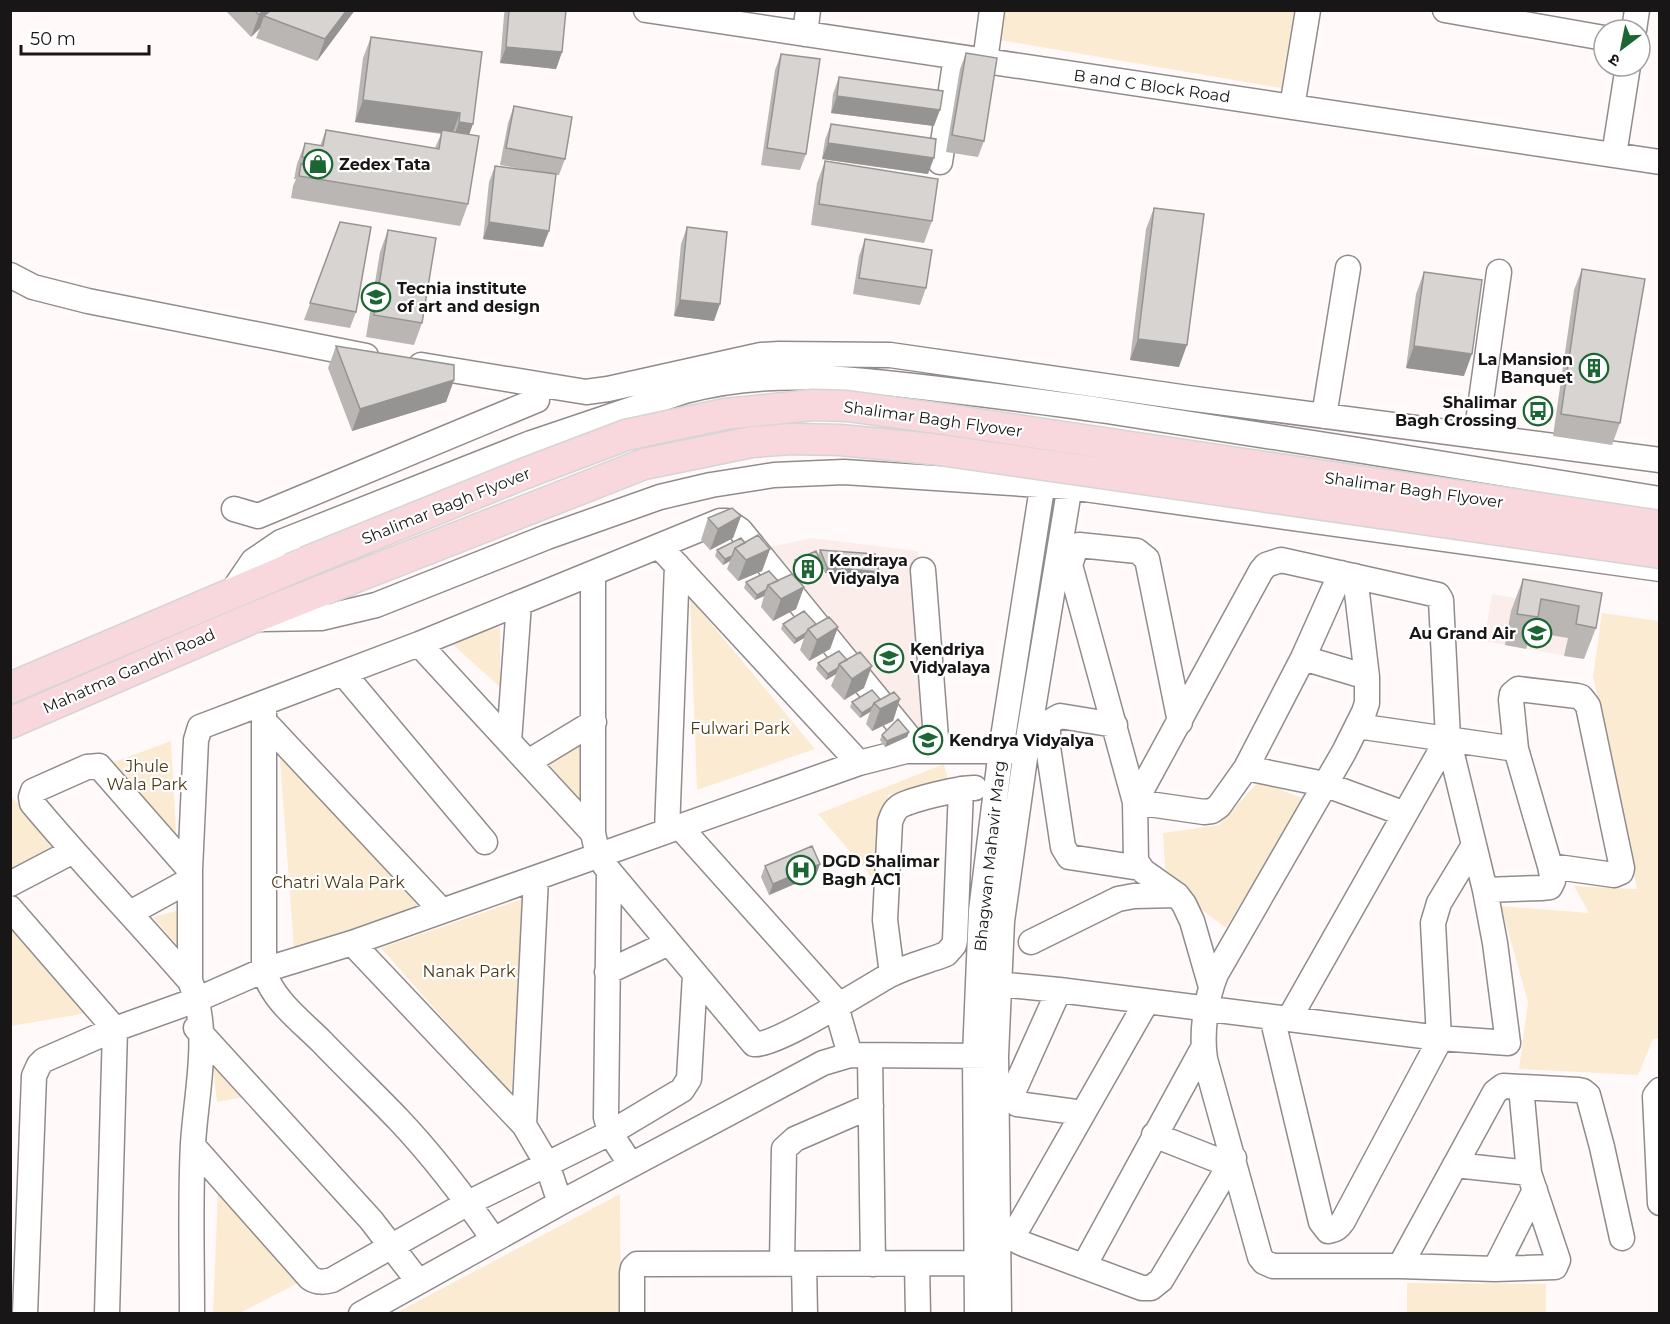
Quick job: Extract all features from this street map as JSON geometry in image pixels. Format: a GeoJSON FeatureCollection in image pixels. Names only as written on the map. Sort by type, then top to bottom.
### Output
{"type":"FeatureCollection","features":[{"type":"Feature","properties":{"kind":"main road","name":"Shalimar Bagh Flyover"},"geometry":{"type":"LineString","coordinates":[[232,592],[523,474],[626,435],[725,414],[813,405],[847,406],[922,416],[1659,526]]}},
{"type":"Feature","properties":{"kind":"main road","name":"Shalimar Bagh Flyover"},"geometry":{"type":"LineString","coordinates":[[248,620],[644,464],[752,442],[791,439],[840,440],[933,449],[1659,553]]}},
{"type":"Feature","properties":{"kind":"main road","name":"Mahatma Gandhi Road"},"geometry":{"type":"LineString","coordinates":[[10,688],[232,592]]}},
{"type":"Feature","properties":{"kind":"main road","name":"Mahatma Gandhi Road"},"geometry":{"type":"LineString","coordinates":[[10,723],[248,620]]}},
{"type":"Feature","properties":{"kind":"street","name":"B and C Block Road"},"geometry":{"type":"LineString","coordinates":[[645,10],[1659,162]]}},
{"type":"Feature","properties":{"kind":"street"},"geometry":{"type":"LineString","coordinates":[[805,34],[808,10]]}},
{"type":"Feature","properties":{"kind":"street"},"geometry":{"type":"LineString","coordinates":[[985,61],[992,10]]}},
{"type":"Feature","properties":{"kind":"street"},"geometry":{"type":"LineString","coordinates":[[1293,107],[1308,10]]}},
{"type":"Feature","properties":{"kind":"street"},"geometry":{"type":"LineString","coordinates":[[1445,10],[1592,36]]}},
{"type":"Feature","properties":{"kind":"street"},"geometry":{"type":"LineString","coordinates":[[940,162],[956,57]]}},
{"type":"Feature","properties":{"kind":"street"},"geometry":{"type":"LineString","coordinates":[[1614,155],[1626,78]]}},
{"type":"Feature","properties":{"kind":"street"},"geometry":{"type":"LineString","coordinates":[[1324,416],[1348,268]]}},
{"type":"Feature","properties":{"kind":"street"},"geometry":{"type":"LineString","coordinates":[[1476,436],[1499,272]]}},
{"type":"Feature","properties":{"kind":"street"},"geometry":{"type":"LineString","coordinates":[[10,275],[33,287],[88,301],[394,361],[538,393],[596,392],[770,354],[797,365],[874,381],[1054,403],[1659,499]]}},
{"type":"Feature","properties":{"kind":"street"},"geometry":{"type":"LineString","coordinates":[[232,592],[253,561],[281,542],[531,443],[703,386],[771,377],[797,365],[890,356],[1659,460]]}},
{"type":"Feature","properties":{"kind":"street"},"geometry":{"type":"LineString","coordinates":[[874,381],[896,394],[905,407],[910,422],[906,452],[877,474]]}},
{"type":"Feature","properties":{"kind":"street"},"geometry":{"type":"LineString","coordinates":[[531,443],[538,393]]}},
{"type":"Feature","properties":{"kind":"street"},"geometry":{"type":"LineString","coordinates":[[234,509],[258,516],[538,393]]}},
{"type":"Feature","properties":{"kind":"street","name":"Bhagwan Mahavir Marg"},"geometry":{"type":"LineString","coordinates":[[999,1314],[988,1263],[986,1056],[989,983],[981,911],[1001,750],[1054,403]]}},
{"type":"Feature","properties":{"kind":"street","name":"Bhagwan Mahavir Marg"},"geometry":{"type":"LineString","coordinates":[[989,983],[1002,921],[1026,751],[1083,408]]}},
{"type":"Feature","properties":{"kind":"street"},"geometry":{"type":"LineString","coordinates":[[1259,434],[1262,408]]}},
{"type":"Feature","properties":{"kind":"street"},"geometry":{"type":"LineString","coordinates":[[248,620],[321,618],[350,613],[660,496],[774,475],[844,472],[1070,487],[1659,569]]}},
{"type":"Feature","properties":{"kind":"street"},"geometry":{"type":"LineString","coordinates":[[187,996],[190,875],[197,732],[200,727],[208,723],[264,712],[344,673],[720,521],[733,524],[929,750]]}},
{"type":"Feature","properties":{"kind":"street"},"geometry":{"type":"LineString","coordinates":[[1180,722],[1147,559],[1137,551],[1083,544],[1076,549],[1070,565],[1135,802],[1136,861],[1140,868],[1177,895],[1188,911],[1209,998]]}},
{"type":"Feature","properties":{"kind":"street"},"geometry":{"type":"LineString","coordinates":[[660,547],[859,763]]}},
{"type":"Feature","properties":{"kind":"street"},"geometry":{"type":"LineString","coordinates":[[989,983],[1147,1001],[1209,998],[1280,1018],[1439,1038],[1508,1043],[1495,943],[1485,890],[1448,738],[1440,597],[1435,593],[1281,561],[1266,565],[1135,802]]}},
{"type":"Feature","properties":{"kind":"street"},"geometry":{"type":"LineString","coordinates":[[677,565],[673,829],[829,993],[860,1056],[872,1106],[873,1264]]}},
{"type":"Feature","properties":{"kind":"street"},"geometry":{"type":"LineString","coordinates":[[923,570],[929,750]]}},
{"type":"Feature","properties":{"kind":"street"},"geometry":{"type":"LineString","coordinates":[[593,573],[594,722],[608,972],[606,1117],[610,1133],[631,1165]]}},
{"type":"Feature","properties":{"kind":"street"},"geometry":{"type":"LineString","coordinates":[[1135,802],[1204,812],[1212,811],[1219,806],[1246,768],[1348,574]]}},
{"type":"Feature","properties":{"kind":"street"},"geometry":{"type":"LineString","coordinates":[[1348,574],[1367,677],[1367,703],[1357,726],[1216,974],[1209,998],[1203,1048],[1210,1083],[1260,1257],[1264,1262],[1273,1266],[1551,1268],[1557,1264],[1558,1260],[1532,1182],[1521,1087]]}},
{"type":"Feature","properties":{"kind":"street"},"geometry":{"type":"LineString","coordinates":[[509,742],[519,603]]}},
{"type":"Feature","properties":{"kind":"street"},"geometry":{"type":"LineString","coordinates":[[419,644],[528,762],[669,943],[754,1044],[767,1042],[892,974],[946,954],[954,945],[961,789]]}},
{"type":"Feature","properties":{"kind":"street"},"geometry":{"type":"LineString","coordinates":[[1303,658],[1367,677]]}},
{"type":"Feature","properties":{"kind":"street"},"geometry":{"type":"LineString","coordinates":[[344,673],[485,842]]}},
{"type":"Feature","properties":{"kind":"street"},"geometry":{"type":"LineString","coordinates":[[1485,890],[1550,886],[1553,881],[1516,749],[1511,700],[1514,691],[1518,689],[1577,696],[1588,706],[1622,868],[1614,875],[1550,866]]}},
{"type":"Feature","properties":{"kind":"street"},"geometry":{"type":"LineString","coordinates":[[264,712],[442,911]]}},
{"type":"Feature","properties":{"kind":"street"},"geometry":{"type":"LineString","coordinates":[[264,712],[264,970],[266,979],[285,1004],[401,1122],[468,1203],[494,1240]]}},
{"type":"Feature","properties":{"kind":"street"},"geometry":{"type":"LineString","coordinates":[[1115,724],[1060,716],[1051,721],[1048,728],[1048,747],[1063,847],[1069,857],[1140,868]]}},
{"type":"Feature","properties":{"kind":"street"},"geometry":{"type":"LineString","coordinates":[[528,762],[594,722]]}},
{"type":"Feature","properties":{"kind":"street"},"geometry":{"type":"LineString","coordinates":[[1357,726],[1516,749]]}},
{"type":"Feature","properties":{"kind":"street"},"geometry":{"type":"LineString","coordinates":[[1448,738],[1405,814],[1280,1018],[1321,1222],[1328,1231],[1338,1227],[1343,1221],[1435,1050],[1439,1038],[1433,923],[1439,903],[1474,845]]}},
{"type":"Feature","properties":{"kind":"street"},"geometry":{"type":"LineString","coordinates":[[25,1314],[34,1076],[44,1060],[187,996],[352,943],[600,853],[859,763],[906,751],[1026,751]]}},
{"type":"Feature","properties":{"kind":"street"},"geometry":{"type":"LineString","coordinates":[[190,875],[99,766],[94,765],[33,791],[32,803],[130,913],[187,996],[202,1033],[372,1220],[418,1281]]}},
{"type":"Feature","properties":{"kind":"street"},"geometry":{"type":"LineString","coordinates":[[1246,768],[1324,784],[1405,814]]}},
{"type":"Feature","properties":{"kind":"street"},"geometry":{"type":"LineString","coordinates":[[892,974],[885,920],[892,814],[901,806],[961,789],[975,788],[995,795]]}},
{"type":"Feature","properties":{"kind":"street"},"geometry":{"type":"LineString","coordinates":[[10,884],[73,851]]}},
{"type":"Feature","properties":{"kind":"street"},"geometry":{"type":"LineString","coordinates":[[130,913],[190,875]]}},
{"type":"Feature","properties":{"kind":"street"},"geometry":{"type":"LineString","coordinates":[[524,1125],[536,878]]}},
{"type":"Feature","properties":{"kind":"street"},"geometry":{"type":"LineString","coordinates":[[1031,942],[1123,898],[1177,895]]}},
{"type":"Feature","properties":{"kind":"street"},"geometry":{"type":"LineString","coordinates":[[10,908],[115,1029],[107,1314]]}},
{"type":"Feature","properties":{"kind":"street"},"geometry":{"type":"LineString","coordinates":[[352,943],[524,1125],[547,1164],[560,1203]]}},
{"type":"Feature","properties":{"kind":"street"},"geometry":{"type":"LineString","coordinates":[[608,972],[669,943]]}},
{"type":"Feature","properties":{"kind":"street"},"geometry":{"type":"LineString","coordinates":[[193,1146],[310,1278],[316,1282],[333,1280],[468,1203],[610,1133],[676,1096],[689,1079],[695,975]]}},
{"type":"Feature","properties":{"kind":"street"},"geometry":{"type":"LineString","coordinates":[[1059,990],[1010,1099],[1017,1104],[1083,1113]]}},
{"type":"Feature","properties":{"kind":"street"},"geometry":{"type":"LineString","coordinates":[[1147,1001],[1017,1231],[1016,1237],[1019,1242],[1142,1288],[1155,1286],[1161,1280],[1232,1162]]}},
{"type":"Feature","properties":{"kind":"street"},"geometry":{"type":"LineString","coordinates":[[192,1314],[193,1146],[202,1033]]}},
{"type":"Feature","properties":{"kind":"street"},"geometry":{"type":"LineString","coordinates":[[1084,1266],[1203,1048]]}},
{"type":"Feature","properties":{"kind":"street"},"geometry":{"type":"LineString","coordinates":[[361,1314],[560,1203],[823,1063],[860,1056],[986,1056]]}},
{"type":"Feature","properties":{"kind":"street"},"geometry":{"type":"LineString","coordinates":[[1400,1266],[1495,1092],[1503,1086],[1583,1091],[1588,1095],[1622,1238]]}},
{"type":"Feature","properties":{"kind":"street"},"geometry":{"type":"LineString","coordinates":[[1659,1090],[1656,1096],[1659,1193]]}},
{"type":"Feature","properties":{"kind":"street"},"geometry":{"type":"LineString","coordinates":[[804,1314],[793,1264],[784,1149],[795,1139],[872,1106]]}},
{"type":"Feature","properties":{"kind":"street"},"geometry":{"type":"LineString","coordinates":[[1154,1136],[1232,1162]]}},
{"type":"Feature","properties":{"kind":"street"},"geometry":{"type":"LineString","coordinates":[[1455,1165],[1532,1182]]}},
{"type":"Feature","properties":{"kind":"street"},"geometry":{"type":"LineString","coordinates":[[1495,1269],[1532,1182]]}},
{"type":"Feature","properties":{"kind":"street"},"geometry":{"type":"LineString","coordinates":[[632,1314],[632,1273],[637,1264],[988,1263]]}},
{"type":"Feature","properties":{"kind":"street","name":"Bhagwan Mahavir Marg"},"geometry":{"type":"LineString","coordinates":[[977,1314],[988,1263]]}},
{"type":"Feature","properties":{"kind":"street"},"geometry":{"type":"LineString","coordinates":[[917,1264],[918,1314]]}},
{"type":"Feature","properties":{"kind":"shaded area","name":"Kendriya Vidyalaya"},"geometry":{"type":"Polygon","coordinates":[[[812,538],[918,551],[931,745],[756,550],[812,538]]]}},
{"type":"Feature","properties":{"kind":"shaded area","name":"Au Grand Air"},"geometry":{"type":"Polygon","coordinates":[[[1492,594],[1592,612],[1584,659],[1484,641],[1492,594]]]}},
{"type":"Feature","properties":{"kind":"green space"},"geometry":{"type":"Polygon","coordinates":[[[1005,10],[1294,11],[1281,88],[1000,40],[1005,10]]]}},
{"type":"Feature","properties":{"kind":"green space","name":"Fulwari Park"},"geometry":{"type":"Polygon","coordinates":[[[690,598],[815,749],[697,790],[690,598]]]}},
{"type":"Feature","properties":{"kind":"green space"},"geometry":{"type":"Polygon","coordinates":[[[1602,613],[1659,621],[1660,1038],[1653,1039],[1638,1075],[1519,1069],[1528,1002],[1501,906],[1589,913],[1574,886],[1637,889],[1593,676],[1602,613]]]}},
{"type":"Feature","properties":{"kind":"green space"},"geometry":{"type":"Polygon","coordinates":[[[500,627],[500,687],[450,642],[500,627]]]}},
{"type":"Feature","properties":{"kind":"green space"},"geometry":{"type":"Polygon","coordinates":[[[585,739],[588,808],[542,757],[585,739]]]}},
{"type":"Feature","properties":{"kind":"green space","name":"Jhule Wala Park"},"geometry":{"type":"Polygon","coordinates":[[[171,741],[177,849],[106,765],[171,741]]]}},
{"type":"Feature","properties":{"kind":"green space","name":"Chatri Wala Park"},"geometry":{"type":"Polygon","coordinates":[[[279,746],[424,904],[294,949],[279,746]]]}},
{"type":"Feature","properties":{"kind":"green space"},"geometry":{"type":"Polygon","coordinates":[[[944,764],[948,781],[888,795],[877,883],[818,814],[944,764]]]}},
{"type":"Feature","properties":{"kind":"green space"},"geometry":{"type":"Polygon","coordinates":[[[1259,781],[1304,799],[1226,928],[1166,883],[1163,833],[1219,825],[1259,781]]]}},
{"type":"Feature","properties":{"kind":"green space"},"geometry":{"type":"Polygon","coordinates":[[[10,795],[54,845],[11,871],[10,795]]]}},
{"type":"Feature","properties":{"kind":"green space","name":"Nanak Park"},"geometry":{"type":"Polygon","coordinates":[[[525,898],[511,1095],[381,948],[525,898]]]}},
{"type":"Feature","properties":{"kind":"green space"},"geometry":{"type":"Polygon","coordinates":[[[179,910],[181,950],[153,917],[179,910]]]}},
{"type":"Feature","properties":{"kind":"green space"},"geometry":{"type":"Polygon","coordinates":[[[11,922],[87,1013],[11,1026],[11,922]]]}},
{"type":"Feature","properties":{"kind":"green space"},"geometry":{"type":"Polygon","coordinates":[[[212,1059],[249,1096],[217,1102],[212,1059]]]}},
{"type":"Feature","properties":{"kind":"green space"},"geometry":{"type":"Polygon","coordinates":[[[218,1190],[300,1282],[240,1313],[213,1314],[218,1190]]]}},
{"type":"Feature","properties":{"kind":"green space"},"geometry":{"type":"Polygon","coordinates":[[[620,1194],[621,1313],[396,1313],[620,1194]]]}},
{"type":"Feature","properties":{"kind":"green space"},"geometry":{"type":"Polygon","coordinates":[[[1407,1283],[1546,1284],[1546,1313],[1407,1313],[1407,1283]]]}},
{"type":"Feature","properties":{"kind":"building"},"geometry":{"type":"Polygon","coordinates":[[[271,10],[347,10],[325,39],[264,16],[271,10]]]}},
{"type":"Feature","properties":{"kind":"building"},"geometry":{"type":"Polygon","coordinates":[[[509,10],[566,10],[562,52],[506,47],[509,10]]]}},
{"type":"Feature","properties":{"kind":"building"},"geometry":{"type":"Polygon","coordinates":[[[371,37],[482,52],[473,124],[459,122],[460,113],[363,100],[371,37]]]}},
{"type":"Feature","properties":{"kind":"building"},"geometry":{"type":"Polygon","coordinates":[[[966,53],[997,58],[984,141],[952,135],[966,53]]]}},
{"type":"Feature","properties":{"kind":"building"},"geometry":{"type":"Polygon","coordinates":[[[781,54],[820,59],[806,154],[767,148],[781,54]]]}},
{"type":"Feature","properties":{"kind":"building"},"geometry":{"type":"Polygon","coordinates":[[[839,77],[943,91],[940,110],[837,96],[839,77]]]}},
{"type":"Feature","properties":{"kind":"building"},"geometry":{"type":"Polygon","coordinates":[[[514,106],[572,117],[565,159],[506,148],[514,106]]]}},
{"type":"Feature","properties":{"kind":"building"},"geometry":{"type":"Polygon","coordinates":[[[831,124],[936,139],[934,158],[828,143],[831,124]]]}},
{"type":"Feature","properties":{"kind":"building"},"geometry":{"type":"Polygon","coordinates":[[[326,130],[439,149],[442,130],[479,136],[468,204],[299,176],[301,164],[310,166],[311,159],[302,157],[305,143],[323,146],[326,130]]]}},
{"type":"Feature","properties":{"kind":"building"},"geometry":{"type":"Polygon","coordinates":[[[825,161],[938,179],[932,221],[819,204],[825,161]]]}},
{"type":"Feature","properties":{"kind":"building"},"geometry":{"type":"Polygon","coordinates":[[[495,166],[556,174],[549,231],[489,222],[495,166]]]}},
{"type":"Feature","properties":{"kind":"building"},"geometry":{"type":"Polygon","coordinates":[[[1154,208],[1204,214],[1187,345],[1138,339],[1154,208]]]}},
{"type":"Feature","properties":{"kind":"building"},"geometry":{"type":"Polygon","coordinates":[[[340,222],[371,227],[356,312],[310,303],[340,222]]]}},
{"type":"Feature","properties":{"kind":"building"},"geometry":{"type":"Polygon","coordinates":[[[687,227],[727,232],[720,304],[680,300],[687,227]]]}},
{"type":"Feature","properties":{"kind":"building"},"geometry":{"type":"Polygon","coordinates":[[[388,230],[436,238],[422,323],[374,315],[388,230]]]}},
{"type":"Feature","properties":{"kind":"building"},"geometry":{"type":"Polygon","coordinates":[[[865,239],[932,250],[926,288],[859,278],[865,239]]]}},
{"type":"Feature","properties":{"kind":"building","name":"La Mansion Banquet"},"geometry":{"type":"Polygon","coordinates":[[[1582,269],[1645,279],[1620,423],[1561,414],[1582,269]]]}},
{"type":"Feature","properties":{"kind":"building"},"geometry":{"type":"Polygon","coordinates":[[[1424,272],[1482,280],[1472,354],[1414,346],[1424,272]]]}},
{"type":"Feature","properties":{"kind":"building"},"geometry":{"type":"Polygon","coordinates":[[[336,346],[454,365],[454,380],[360,409],[336,346]]]}},
{"type":"Feature","properties":{"kind":"building"},"geometry":{"type":"Polygon","coordinates":[[[732,508],[741,516],[718,529],[708,518],[732,508]]]}},
{"type":"Feature","properties":{"kind":"building"},"geometry":{"type":"Polygon","coordinates":[[[758,535],[770,549],[746,560],[735,548],[758,535]]]}},
{"type":"Feature","properties":{"kind":"building"},"geometry":{"type":"Polygon","coordinates":[[[741,538],[745,543],[735,548],[732,556],[725,559],[717,550],[741,538]]]}},
{"type":"Feature","properties":{"kind":"building"},"geometry":{"type":"Polygon","coordinates":[[[820,550],[875,554],[879,572],[827,567],[820,550]]]}},
{"type":"Feature","properties":{"kind":"building"},"geometry":{"type":"Polygon","coordinates":[[[816,551],[823,568],[804,574],[795,560],[816,551]]]}},
{"type":"Feature","properties":{"kind":"building"},"geometry":{"type":"Polygon","coordinates":[[[769,571],[778,581],[768,585],[766,590],[757,595],[746,582],[769,571]]]}},
{"type":"Feature","properties":{"kind":"building"},"geometry":{"type":"Polygon","coordinates":[[[792,574],[804,587],[781,599],[768,585],[792,574]]]}},
{"type":"Feature","properties":{"kind":"building"},"geometry":{"type":"Polygon","coordinates":[[[1523,579],[1602,593],[1596,628],[1576,624],[1579,606],[1541,599],[1538,617],[1517,614],[1523,579]]]}},
{"type":"Feature","properties":{"kind":"building"},"geometry":{"type":"Polygon","coordinates":[[[804,611],[816,624],[796,639],[783,624],[804,611]]]}},
{"type":"Feature","properties":{"kind":"building"},"geometry":{"type":"Polygon","coordinates":[[[829,617],[838,627],[817,640],[808,629],[829,617]]]}},
{"type":"Feature","properties":{"kind":"building"},"geometry":{"type":"Polygon","coordinates":[[[839,651],[847,660],[828,674],[818,663],[839,651]]]}},
{"type":"Feature","properties":{"kind":"building"},"geometry":{"type":"Polygon","coordinates":[[[860,652],[872,666],[852,679],[839,664],[860,652]]]}},
{"type":"Feature","properties":{"kind":"building"},"geometry":{"type":"Polygon","coordinates":[[[872,690],[880,699],[862,713],[852,702],[872,690]]]}},
{"type":"Feature","properties":{"kind":"building"},"geometry":{"type":"Polygon","coordinates":[[[894,692],[900,699],[880,709],[874,703],[894,692]]]}},
{"type":"Feature","properties":{"kind":"building"},"geometry":{"type":"Polygon","coordinates":[[[898,719],[909,732],[887,741],[882,735],[898,719]]]}},
{"type":"Feature","properties":{"kind":"building"},"geometry":{"type":"Polygon","coordinates":[[[812,846],[820,864],[773,884],[765,866],[812,846]]]}},
{"type":"Feature","properties":{"kind":"place","name":"Zedex Tata"},"geometry":{"type":"Point","coordinates":[318,164]}},
{"type":"Feature","properties":{"kind":"place","name":"Tecnia institute of art and design"},"geometry":{"type":"Point","coordinates":[376,297]}},
{"type":"Feature","properties":{"kind":"place","name":"La Mansion Banquet"},"geometry":{"type":"Point","coordinates":[1594,368]}},
{"type":"Feature","properties":{"kind":"place","name":"Shalimar Bagh Crossing"},"geometry":{"type":"Point","coordinates":[1538,411]}},
{"type":"Feature","properties":{"kind":"place","name":"Kendraya Vidyalya"},"geometry":{"type":"Point","coordinates":[808,569]}},
{"type":"Feature","properties":{"kind":"place","name":"Au Grand Air"},"geometry":{"type":"Point","coordinates":[1537,633]}},
{"type":"Feature","properties":{"kind":"place","name":"Kendriya Vidyalaya"},"geometry":{"type":"Point","coordinates":[889,658]}},
{"type":"Feature","properties":{"kind":"place","name":"Kendrya Vidyalya"},"geometry":{"type":"Point","coordinates":[928,740]}},
{"type":"Feature","properties":{"kind":"place","name":"DGD Shalimar Bagh AC1"},"geometry":{"type":"Point","coordinates":[801,870]}}]}
